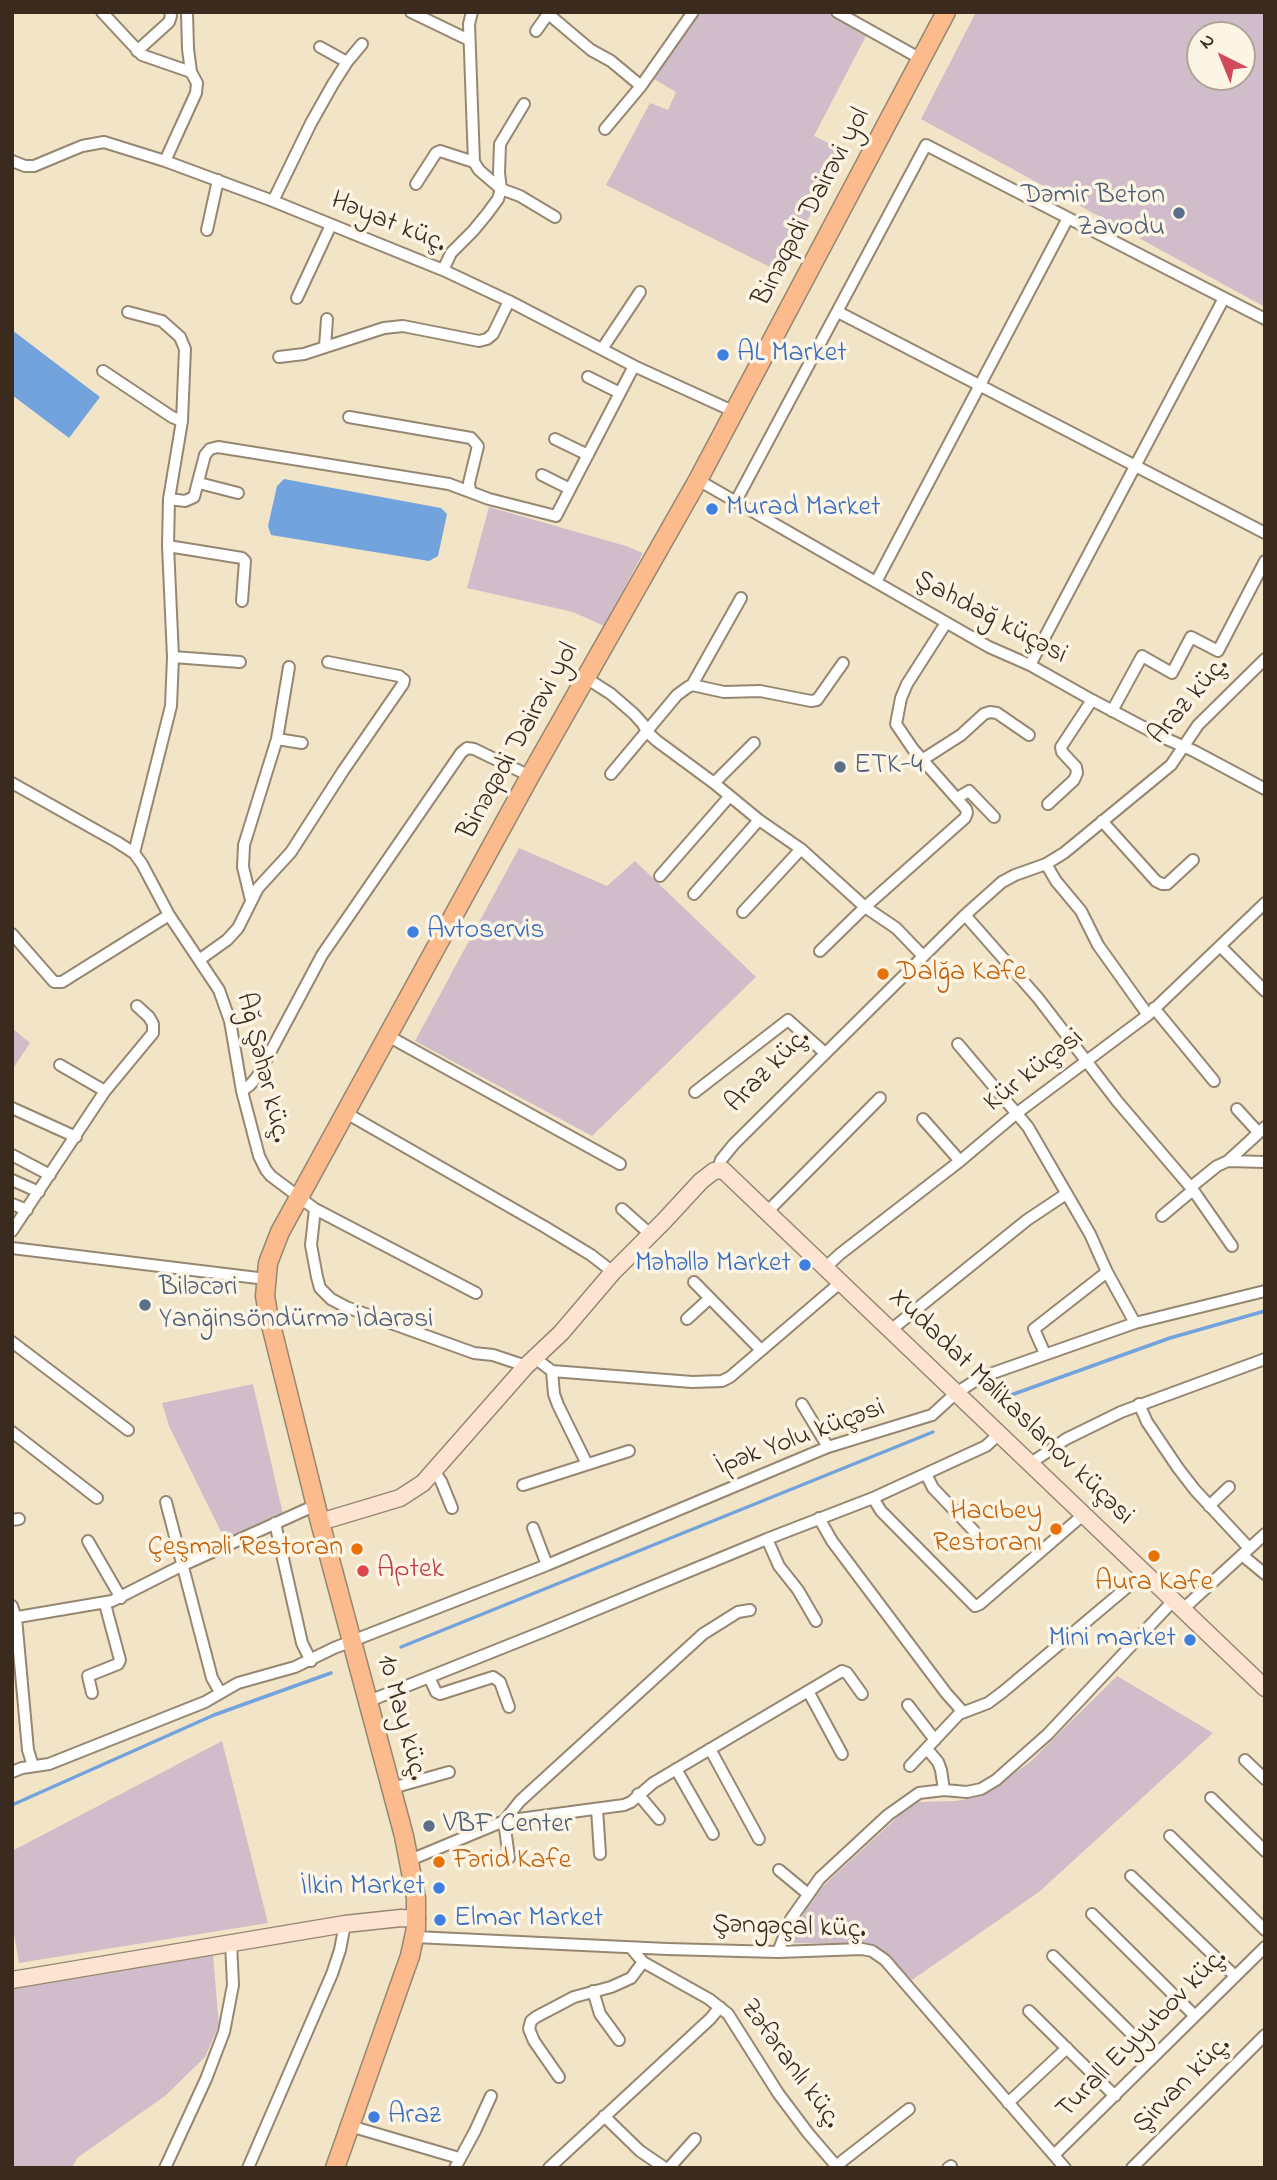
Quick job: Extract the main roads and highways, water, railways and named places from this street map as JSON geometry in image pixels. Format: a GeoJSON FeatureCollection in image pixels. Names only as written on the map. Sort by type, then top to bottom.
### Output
{"type":"FeatureCollection","features":[{"type":"Feature","properties":{"kind":"main road","name":"Binəqədi Dairəvi yol"},"geometry":{"type":"LineString","coordinates":[[318,1514],[268,1312],[266,1279],[273,1247],[530,776],[698,480],[946,12]]}},
{"type":"Feature","properties":{"kind":"main road","name":"10 May küç."},"geometry":{"type":"LineString","coordinates":[[318,1514],[410,1860],[416,1928],[411,1956],[334,2168]]}},
{"type":"Feature","properties":{"kind":"water"},"geometry":{"type":"Polygon","coordinates":[[[12,330],[100,397],[69,438],[12,395],[12,330]]]}},
{"type":"Feature","properties":{"kind":"water"},"geometry":{"type":"Polygon","coordinates":[[[284,479],[441,508],[447,514],[438,556],[429,561],[271,535],[268,526],[277,486],[284,479]]]}},
{"type":"Feature","properties":{"kind":"waterway"},"geometry":{"type":"LineString","coordinates":[[1011,1395],[1170,1338],[1265,1311]]}},
{"type":"Feature","properties":{"kind":"waterway"},"geometry":{"type":"LineString","coordinates":[[401,1647],[933,1432]]}},
{"type":"Feature","properties":{"kind":"waterway"},"geometry":{"type":"LineString","coordinates":[[12,1805],[214,1715],[331,1673]]}},
{"type":"Feature","properties":{"kind":"place","name":"Dəmir Beton Zavodu"},"geometry":{"type":"Point","coordinates":[1179,213]}},
{"type":"Feature","properties":{"kind":"place","name":"AL Market"},"geometry":{"type":"Point","coordinates":[723,355]}},
{"type":"Feature","properties":{"kind":"place","name":"Murad Market"},"geometry":{"type":"Point","coordinates":[712,509]}},
{"type":"Feature","properties":{"kind":"place","name":"ETK-4"},"geometry":{"type":"Point","coordinates":[840,767]}},
{"type":"Feature","properties":{"kind":"place","name":"Avtoservis"},"geometry":{"type":"Point","coordinates":[413,932]}},
{"type":"Feature","properties":{"kind":"place","name":"Dalğa Kafe"},"geometry":{"type":"Point","coordinates":[883,974]}},
{"type":"Feature","properties":{"kind":"place","name":"Məhəllə Market"},"geometry":{"type":"Point","coordinates":[805,1265]}},
{"type":"Feature","properties":{"kind":"place","name":"Biləcəri Yanğinsöndürmə İdarəsi"},"geometry":{"type":"Point","coordinates":[145,1305]}},
{"type":"Feature","properties":{"kind":"place","name":"Hacıbey Restoranı"},"geometry":{"type":"Point","coordinates":[1056,1529]}},
{"type":"Feature","properties":{"kind":"place","name":"Çeşməli Restoran"},"geometry":{"type":"Point","coordinates":[357,1549]}},
{"type":"Feature","properties":{"kind":"place","name":"Aura Kafe"},"geometry":{"type":"Point","coordinates":[1154,1556]}},
{"type":"Feature","properties":{"kind":"place","name":"Aptek"},"geometry":{"type":"Point","coordinates":[363,1571]}},
{"type":"Feature","properties":{"kind":"place","name":"Mini market"},"geometry":{"type":"Point","coordinates":[1190,1640]}},
{"type":"Feature","properties":{"kind":"place","name":"VBF Center"},"geometry":{"type":"Point","coordinates":[429,1826]}},
{"type":"Feature","properties":{"kind":"place","name":"Fərid Kafe"},"geometry":{"type":"Point","coordinates":[439,1862]}},
{"type":"Feature","properties":{"kind":"place","name":"İlkin Market"},"geometry":{"type":"Point","coordinates":[439,1888]}},
{"type":"Feature","properties":{"kind":"place","name":"Elmar Market"},"geometry":{"type":"Point","coordinates":[440,1920]}},
{"type":"Feature","properties":{"kind":"place","name":"Araz"},"geometry":{"type":"Point","coordinates":[374,2117]}}]}
